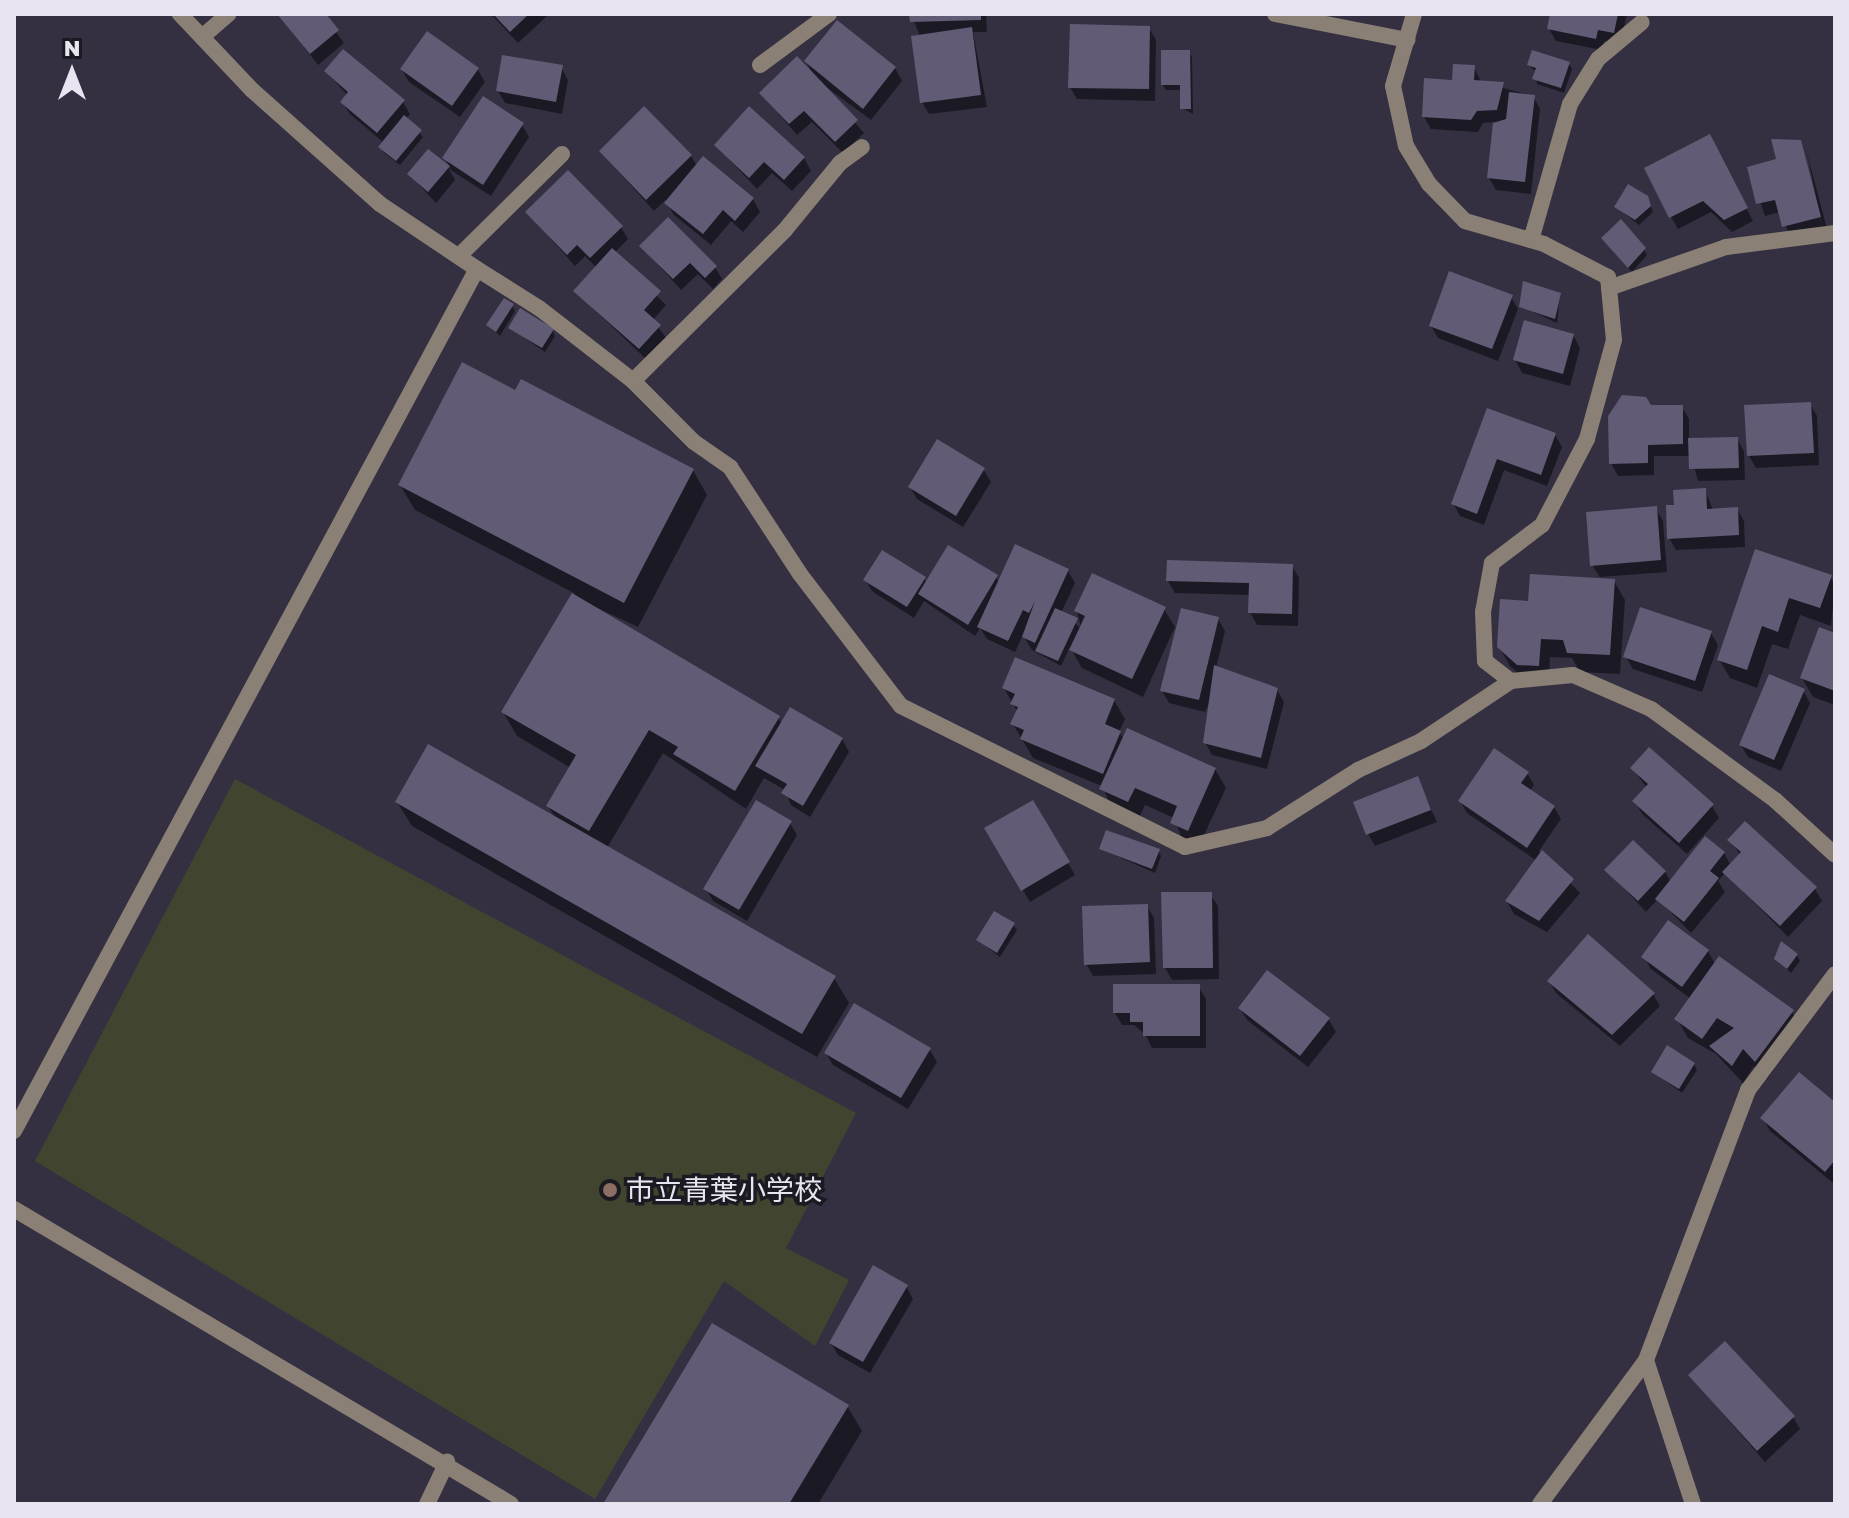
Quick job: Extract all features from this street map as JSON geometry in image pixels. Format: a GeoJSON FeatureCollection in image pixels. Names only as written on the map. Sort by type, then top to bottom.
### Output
{"type":"FeatureCollection","features":[{"type":"Feature","properties":{"kind":"street"},"geometry":{"type":"LineString","coordinates":[[180,14],[252,90],[380,204],[539,308],[633,381],[694,442],[730,467],[800,574],[901,706],[1185,847],[1267,828],[1358,770],[1421,741],[1511,681],[1573,675],[1651,709],[1775,800],[1835,855]]}},
{"type":"Feature","properties":{"kind":"street"},"geometry":{"type":"LineString","coordinates":[[202,37],[228,14]]}},
{"type":"Feature","properties":{"kind":"street"},"geometry":{"type":"LineString","coordinates":[[760,65],[829,14]]}},
{"type":"Feature","properties":{"kind":"street"},"geometry":{"type":"LineString","coordinates":[[1275,14],[1407,40]]}},
{"type":"Feature","properties":{"kind":"street"},"geometry":{"type":"LineString","coordinates":[[1414,14],[1393,86],[1406,146],[1429,184],[1465,221],[1531,240],[1608,277],[1614,340],[1587,439],[1542,525],[1492,563],[1483,612],[1485,661],[1511,681]]}},
{"type":"Feature","properties":{"kind":"street"},"geometry":{"type":"LineString","coordinates":[[1531,240],[1570,104],[1598,59],[1642,22]]}},
{"type":"Feature","properties":{"kind":"street"},"geometry":{"type":"LineString","coordinates":[[633,381],[785,230],[840,163],[862,147]]}},
{"type":"Feature","properties":{"kind":"street"},"geometry":{"type":"LineString","coordinates":[[459,256],[562,154]]}},
{"type":"Feature","properties":{"kind":"street"},"geometry":{"type":"LineString","coordinates":[[1609,288],[1726,247],[1835,233]]}},
{"type":"Feature","properties":{"kind":"street"},"geometry":{"type":"LineString","coordinates":[[14,1131],[477,269]]}},
{"type":"Feature","properties":{"kind":"street"},"geometry":{"type":"LineString","coordinates":[[1540,1504],[1646,1360],[1748,1090],[1835,974]]}},
{"type":"Feature","properties":{"kind":"street"},"geometry":{"type":"LineString","coordinates":[[14,1209],[447,1462],[511,1504]]}},
{"type":"Feature","properties":{"kind":"street"},"geometry":{"type":"LineString","coordinates":[[1646,1360],[1693,1504]]}},
{"type":"Feature","properties":{"kind":"street"},"geometry":{"type":"LineString","coordinates":[[427,1504],[447,1462]]}},
{"type":"Feature","properties":{"kind":"green space"},"geometry":{"type":"Polygon","coordinates":[[[235,779],[856,1113],[786,1248],[849,1280],[815,1346],[724,1281],[595,1499],[35,1161],[235,779]]]}},
{"type":"Feature","properties":{"kind":"building"},"geometry":{"type":"Polygon","coordinates":[[[277,14],[326,14],[339,30],[310,54],[277,14]]]}},
{"type":"Feature","properties":{"kind":"building"},"geometry":{"type":"Polygon","coordinates":[[[493,14],[529,14],[510,32],[493,14]]]}},
{"type":"Feature","properties":{"kind":"building"},"geometry":{"type":"Polygon","coordinates":[[[909,14],[981,14],[981,20],[910,22],[909,14]]]}},
{"type":"Feature","properties":{"kind":"building"},"geometry":{"type":"Polygon","coordinates":[[[1550,14],[1618,14],[1614,33],[1598,30],[1596,39],[1547,29],[1550,14]]]}},
{"type":"Feature","properties":{"kind":"building"},"geometry":{"type":"Polygon","coordinates":[[[837,20],[896,67],[863,109],[804,61],[837,20]]]}},
{"type":"Feature","properties":{"kind":"building"},"geometry":{"type":"Polygon","coordinates":[[[1070,24],[1150,26],[1149,89],[1068,88],[1070,24]]]}},
{"type":"Feature","properties":{"kind":"building"},"geometry":{"type":"Polygon","coordinates":[[[972,27],[981,95],[920,103],[911,36],[972,27]]]}},
{"type":"Feature","properties":{"kind":"building"},"geometry":{"type":"Polygon","coordinates":[[[427,31],[479,68],[452,106],[400,69],[427,31]]]}},
{"type":"Feature","properties":{"kind":"building"},"geometry":{"type":"Polygon","coordinates":[[[343,49],[405,100],[377,133],[340,102],[348,92],[324,71],[343,49]]]}},
{"type":"Feature","properties":{"kind":"building"},"geometry":{"type":"Polygon","coordinates":[[[1161,50],[1190,50],[1191,109],[1180,109],[1180,85],[1161,85],[1161,50]]]}},
{"type":"Feature","properties":{"kind":"building"},"geometry":{"type":"Polygon","coordinates":[[[1532,50],[1570,62],[1561,88],[1532,79],[1536,68],[1527,65],[1532,50]]]}},
{"type":"Feature","properties":{"kind":"building"},"geometry":{"type":"Polygon","coordinates":[[[502,55],[563,65],[556,102],[496,91],[502,55]]]}},
{"type":"Feature","properties":{"kind":"building"},"geometry":{"type":"Polygon","coordinates":[[[797,56],[858,120],[835,142],[804,111],[789,124],[759,93],[797,56]]]}},
{"type":"Feature","properties":{"kind":"building"},"geometry":{"type":"Polygon","coordinates":[[[1453,64],[1475,65],[1474,80],[1504,82],[1497,110],[1477,111],[1471,120],[1422,117],[1424,78],[1452,80],[1453,64]]]}},
{"type":"Feature","properties":{"kind":"building"},"geometry":{"type":"Polygon","coordinates":[[[1509,92],[1535,95],[1525,182],[1487,178],[1493,123],[1506,119],[1509,92]]]}},
{"type":"Feature","properties":{"kind":"building"},"geometry":{"type":"Polygon","coordinates":[[[483,96],[524,123],[483,185],[442,158],[483,96]]]}},
{"type":"Feature","properties":{"kind":"building"},"geometry":{"type":"Polygon","coordinates":[[[644,106],[692,155],[646,200],[599,151],[644,106]]]}},
{"type":"Feature","properties":{"kind":"building"},"geometry":{"type":"Polygon","coordinates":[[[749,106],[805,157],[784,180],[764,162],[749,178],[714,145],[749,106]]]}},
{"type":"Feature","properties":{"kind":"building"},"geometry":{"type":"Polygon","coordinates":[[[404,115],[422,130],[396,161],[378,147],[404,115]]]}},
{"type":"Feature","properties":{"kind":"building"},"geometry":{"type":"Polygon","coordinates":[[[1710,134],[1748,208],[1724,220],[1703,201],[1669,218],[1644,168],[1710,134]]]}},
{"type":"Feature","properties":{"kind":"building"},"geometry":{"type":"Polygon","coordinates":[[[1771,139],[1801,140],[1821,217],[1782,227],[1775,200],[1756,204],[1747,167],[1776,159],[1771,139]]]}},
{"type":"Feature","properties":{"kind":"building"},"geometry":{"type":"Polygon","coordinates":[[[428,149],[450,166],[428,192],[407,174],[428,149]]]}},
{"type":"Feature","properties":{"kind":"building"},"geometry":{"type":"Polygon","coordinates":[[[703,156],[754,198],[735,221],[723,210],[703,234],[664,203],[703,156]]]}},
{"type":"Feature","properties":{"kind":"building"},"geometry":{"type":"Polygon","coordinates":[[[568,170],[623,226],[590,258],[577,245],[567,255],[525,212],[568,170]]]}},
{"type":"Feature","properties":{"kind":"building"},"geometry":{"type":"Polygon","coordinates":[[[1628,184],[1648,196],[1651,206],[1635,220],[1614,207],[1628,184]]]}},
{"type":"Feature","properties":{"kind":"building"},"geometry":{"type":"Polygon","coordinates":[[[668,217],[717,266],[705,278],[690,263],[673,279],[639,246],[668,217]]]}},
{"type":"Feature","properties":{"kind":"building"},"geometry":{"type":"Polygon","coordinates":[[[1621,219],[1646,248],[1628,268],[1601,238],[1621,219]]]}},
{"type":"Feature","properties":{"kind":"building"},"geometry":{"type":"Polygon","coordinates":[[[612,248],[661,291],[644,310],[661,325],[639,349],[573,291],[612,248]]]}},
{"type":"Feature","properties":{"kind":"building"},"geometry":{"type":"Polygon","coordinates":[[[1449,271],[1513,295],[1492,349],[1429,326],[1449,271]]]}},
{"type":"Feature","properties":{"kind":"building"},"geometry":{"type":"Polygon","coordinates":[[[1523,281],[1561,293],[1555,319],[1519,307],[1523,281]]]}},
{"type":"Feature","properties":{"kind":"building"},"geometry":{"type":"Polygon","coordinates":[[[504,298],[514,304],[496,332],[486,325],[504,298]]]}},
{"type":"Feature","properties":{"kind":"building"},"geometry":{"type":"Polygon","coordinates":[[[520,308],[554,329],[542,348],[508,328],[520,308]]]}},
{"type":"Feature","properties":{"kind":"building"},"geometry":{"type":"Polygon","coordinates":[[[1524,320],[1574,334],[1563,374],[1513,360],[1524,320]]]}},
{"type":"Feature","properties":{"kind":"building"},"geometry":{"type":"Polygon","coordinates":[[[462,362],[515,390],[521,379],[694,469],[624,603],[398,485],[462,362]]]}},
{"type":"Feature","properties":{"kind":"building"},"geometry":{"type":"Polygon","coordinates":[[[1622,395],[1646,397],[1651,405],[1683,405],[1683,444],[1648,445],[1648,463],[1609,464],[1608,416],[1622,395]]]}},
{"type":"Feature","properties":{"kind":"building"},"geometry":{"type":"Polygon","coordinates":[[[1811,402],[1814,453],[1747,456],[1744,405],[1811,402]]]}},
{"type":"Feature","properties":{"kind":"building"},"geometry":{"type":"Polygon","coordinates":[[[1487,408],[1556,433],[1541,475],[1497,459],[1477,514],[1451,504],[1487,408]]]}},
{"type":"Feature","properties":{"kind":"building"},"geometry":{"type":"Polygon","coordinates":[[[1738,437],[1739,468],[1689,469],[1688,438],[1738,437]]]}},
{"type":"Feature","properties":{"kind":"building"},"geometry":{"type":"Polygon","coordinates":[[[937,439],[985,468],[956,516],[908,487],[937,439]]]}},
{"type":"Feature","properties":{"kind":"building"},"geometry":{"type":"Polygon","coordinates":[[[1706,488],[1707,509],[1738,507],[1739,535],[1667,539],[1666,505],[1674,505],[1673,490],[1706,488]]]}},
{"type":"Feature","properties":{"kind":"building"},"geometry":{"type":"Polygon","coordinates":[[[1657,506],[1661,560],[1590,566],[1586,512],[1657,506]]]}},
{"type":"Feature","properties":{"kind":"building"},"geometry":{"type":"Polygon","coordinates":[[[1015,544],[1069,569],[1035,643],[1022,637],[1035,601],[1029,613],[1023,610],[1008,641],[977,627],[1015,544]]]}},
{"type":"Feature","properties":{"kind":"building"},"geometry":{"type":"Polygon","coordinates":[[[948,545],[998,575],[968,625],[918,594],[948,545]]]}},
{"type":"Feature","properties":{"kind":"building"},"geometry":{"type":"Polygon","coordinates":[[[1755,549],[1832,575],[1820,608],[1789,598],[1778,632],[1762,626],[1747,670],[1717,660],[1755,549]]]}},
{"type":"Feature","properties":{"kind":"building"},"geometry":{"type":"Polygon","coordinates":[[[882,550],[926,577],[907,607],[863,580],[882,550]]]}},
{"type":"Feature","properties":{"kind":"building"},"geometry":{"type":"Polygon","coordinates":[[[1167,560],[1293,564],[1292,614],[1248,613],[1249,583],[1166,581],[1167,560]]]}},
{"type":"Feature","properties":{"kind":"building"},"geometry":{"type":"Polygon","coordinates":[[[1092,573],[1166,607],[1132,679],[1069,650],[1085,616],[1074,611],[1092,573]]]}},
{"type":"Feature","properties":{"kind":"building"},"geometry":{"type":"Polygon","coordinates":[[[1530,574],[1615,579],[1610,655],[1567,653],[1563,640],[1541,639],[1539,666],[1517,665],[1497,647],[1500,599],[1528,601],[1530,574]]]}},
{"type":"Feature","properties":{"kind":"building"},"geometry":{"type":"Polygon","coordinates":[[[572,593],[780,716],[735,791],[673,754],[678,747],[649,730],[589,831],[546,806],[576,755],[501,712],[572,593]]]}},
{"type":"Feature","properties":{"kind":"building"},"geometry":{"type":"Polygon","coordinates":[[[1640,607],[1712,631],[1695,681],[1623,657],[1640,607]]]}},
{"type":"Feature","properties":{"kind":"building"},"geometry":{"type":"Polygon","coordinates":[[[1055,608],[1078,618],[1058,661],[1035,651],[1055,608]]]}},
{"type":"Feature","properties":{"kind":"building"},"geometry":{"type":"Polygon","coordinates":[[[1181,608],[1219,617],[1199,700],[1160,691],[1181,608]]]}},
{"type":"Feature","properties":{"kind":"building"},"geometry":{"type":"Polygon","coordinates":[[[1819,627],[1835,633],[1835,691],[1800,678],[1819,627]]]}},
{"type":"Feature","properties":{"kind":"building"},"geometry":{"type":"Polygon","coordinates":[[[1015,657],[1115,699],[1105,724],[1121,731],[1103,774],[1020,739],[1024,730],[1010,724],[1018,707],[1010,704],[1015,694],[1002,688],[1015,657]]]}},
{"type":"Feature","properties":{"kind":"building"},"geometry":{"type":"Polygon","coordinates":[[[1214,665],[1278,688],[1261,758],[1203,743],[1214,665]]]}},
{"type":"Feature","properties":{"kind":"building"},"geometry":{"type":"Polygon","coordinates":[[[1769,674],[1805,689],[1774,760],[1739,745],[1769,674]]]}},
{"type":"Feature","properties":{"kind":"building"},"geometry":{"type":"Polygon","coordinates":[[[790,707],[843,738],[803,806],[781,793],[787,784],[755,766],[790,707]]]}},
{"type":"Feature","properties":{"kind":"building"},"geometry":{"type":"Polygon","coordinates":[[[1127,728],[1216,768],[1188,831],[1170,823],[1177,806],[1135,788],[1128,802],[1099,789],[1127,728]]]}},
{"type":"Feature","properties":{"kind":"building"},"geometry":{"type":"Polygon","coordinates":[[[428,744],[836,976],[802,1034],[395,802],[428,744]]]}},
{"type":"Feature","properties":{"kind":"building"},"geometry":{"type":"Polygon","coordinates":[[[1649,747],[1714,804],[1679,843],[1632,801],[1648,784],[1630,768],[1649,747]]]}},
{"type":"Feature","properties":{"kind":"building"},"geometry":{"type":"Polygon","coordinates":[[[1494,748],[1529,772],[1521,783],[1555,806],[1527,848],[1458,801],[1494,748]]]}},
{"type":"Feature","properties":{"kind":"building"},"geometry":{"type":"Polygon","coordinates":[[[1418,776],[1431,810],[1366,835],[1353,802],[1418,776]]]}},
{"type":"Feature","properties":{"kind":"building"},"geometry":{"type":"Polygon","coordinates":[[[756,800],[792,821],[739,910],[703,889],[756,800]]]}},
{"type":"Feature","properties":{"kind":"building"},"geometry":{"type":"Polygon","coordinates":[[[1033,800],[1070,862],[1021,891],[984,828],[1033,800]]]}},
{"type":"Feature","properties":{"kind":"building"},"geometry":{"type":"Polygon","coordinates":[[[1745,821],[1817,887],[1780,926],[1722,872],[1741,852],[1727,840],[1745,821]]]}},
{"type":"Feature","properties":{"kind":"building"},"geometry":{"type":"Polygon","coordinates":[[[1106,830],[1160,849],[1152,869],[1099,849],[1106,830]]]}},
{"type":"Feature","properties":{"kind":"building"},"geometry":{"type":"Polygon","coordinates":[[[1705,836],[1725,852],[1710,871],[1719,878],[1684,922],[1655,899],[1705,836]]]}},
{"type":"Feature","properties":{"kind":"building"},"geometry":{"type":"Polygon","coordinates":[[[1633,840],[1666,871],[1638,901],[1604,870],[1633,840]]]}},
{"type":"Feature","properties":{"kind":"building"},"geometry":{"type":"Polygon","coordinates":[[[1542,850],[1574,879],[1539,921],[1505,901],[1542,850]]]}},
{"type":"Feature","properties":{"kind":"building"},"geometry":{"type":"Polygon","coordinates":[[[1161,892],[1212,892],[1213,968],[1163,968],[1161,892]]]}},
{"type":"Feature","properties":{"kind":"building"},"geometry":{"type":"Polygon","coordinates":[[[1148,904],[1150,962],[1084,965],[1082,906],[1148,904]]]}},
{"type":"Feature","properties":{"kind":"building"},"geometry":{"type":"Polygon","coordinates":[[[994,911],[1015,923],[997,953],[976,940],[994,911]]]}},
{"type":"Feature","properties":{"kind":"building"},"geometry":{"type":"Polygon","coordinates":[[[1668,920],[1709,950],[1682,987],[1641,957],[1668,920]]]}},
{"type":"Feature","properties":{"kind":"building"},"geometry":{"type":"Polygon","coordinates":[[[1588,934],[1655,993],[1612,1035],[1547,981],[1588,934]]]}},
{"type":"Feature","properties":{"kind":"building"},"geometry":{"type":"Polygon","coordinates":[[[1781,941],[1798,954],[1787,969],[1774,959],[1781,941]]]}},
{"type":"Feature","properties":{"kind":"building"},"geometry":{"type":"Polygon","coordinates":[[[1719,956],[1794,1010],[1755,1062],[1743,1049],[1732,1066],[1709,1046],[1734,1028],[1717,1018],[1702,1039],[1674,1019],[1719,956]]]}},
{"type":"Feature","properties":{"kind":"building"},"geometry":{"type":"Polygon","coordinates":[[[1267,970],[1330,1018],[1300,1056],[1238,1008],[1267,970]]]}},
{"type":"Feature","properties":{"kind":"building"},"geometry":{"type":"Polygon","coordinates":[[[1113,984],[1200,984],[1200,1036],[1143,1036],[1143,1022],[1130,1022],[1130,1013],[1113,1013],[1113,984]]]}},
{"type":"Feature","properties":{"kind":"building"},"geometry":{"type":"Polygon","coordinates":[[[854,1003],[931,1048],[901,1098],[824,1053],[854,1003]]]}},
{"type":"Feature","properties":{"kind":"building"},"geometry":{"type":"Polygon","coordinates":[[[1667,1045],[1695,1063],[1679,1089],[1651,1072],[1667,1045]]]}},
{"type":"Feature","properties":{"kind":"building"},"geometry":{"type":"Polygon","coordinates":[[[1799,1072],[1835,1102],[1835,1160],[1825,1172],[1760,1118],[1799,1072]]]}},
{"type":"Feature","properties":{"kind":"building"},"geometry":{"type":"Polygon","coordinates":[[[873,1265],[908,1285],[863,1362],[829,1343],[873,1265]]]}},
{"type":"Feature","properties":{"kind":"building"},"geometry":{"type":"Polygon","coordinates":[[[712,1323],[849,1405],[789,1504],[603,1504],[712,1323]]]}},
{"type":"Feature","properties":{"kind":"building"},"geometry":{"type":"Polygon","coordinates":[[[1725,1341],[1795,1416],[1757,1451],[1688,1375],[1725,1341]]]}},
{"type":"Feature","properties":{"kind":"place","name":"市立青葉小学校"},"geometry":{"type":"Point","coordinates":[610,1190]}}]}
